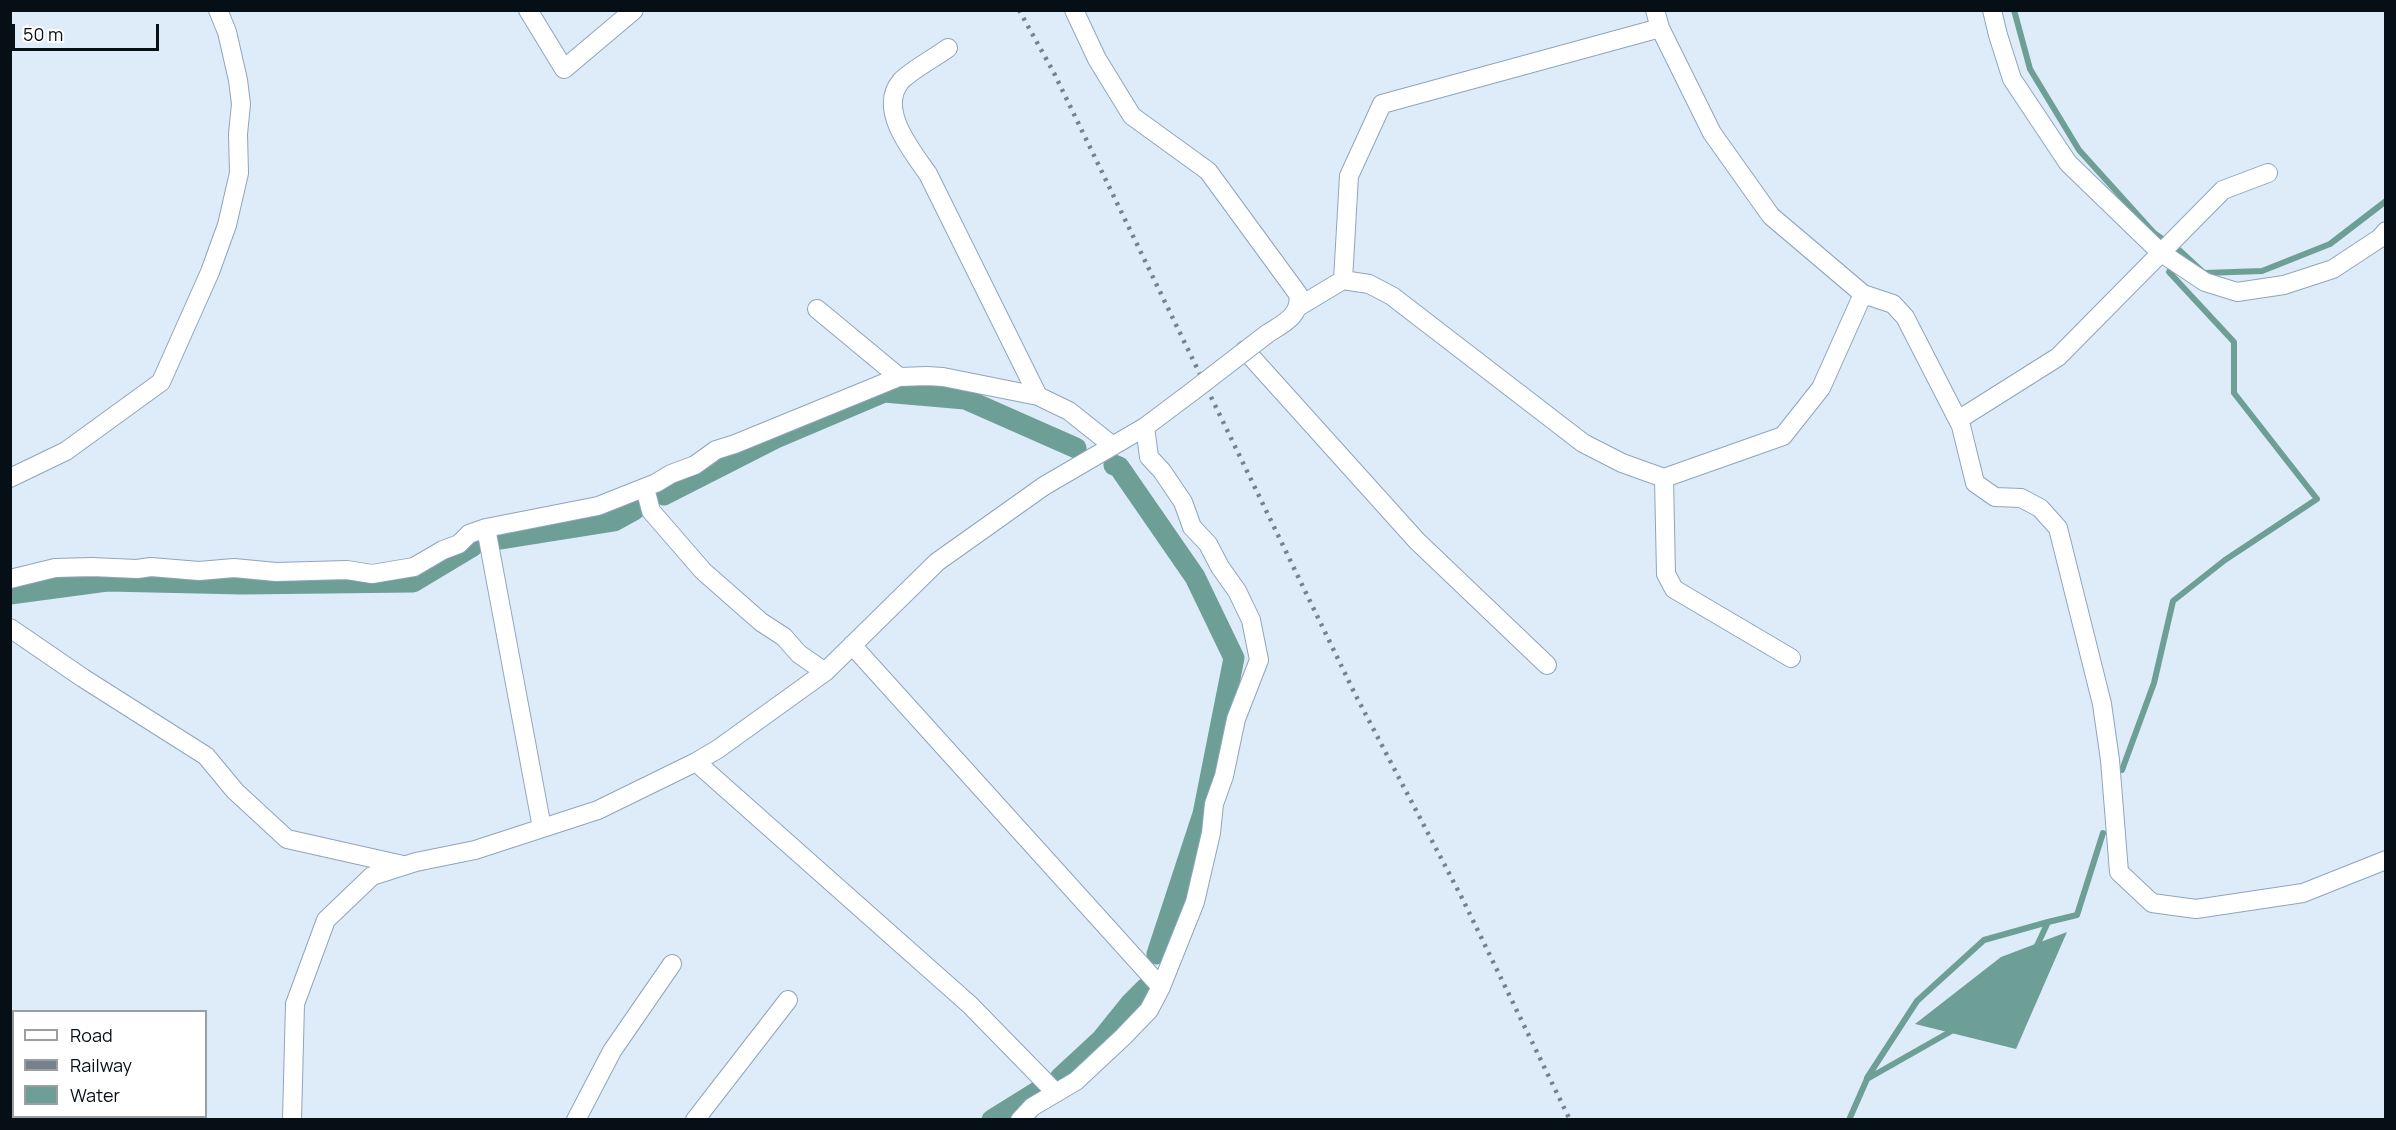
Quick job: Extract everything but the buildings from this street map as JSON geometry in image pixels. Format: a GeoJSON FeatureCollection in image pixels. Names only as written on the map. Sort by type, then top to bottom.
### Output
{"type":"FeatureCollection","features":[{"type":"Feature","properties":{"kind":"street"},"geometry":{"type":"LineString","coordinates":[[11,477],[66,451],[161,382],[210,272],[227,225],[239,173],[238,134],[241,104],[238,80],[227,32],[218,10]]}},
{"type":"Feature","properties":{"kind":"street"},"geometry":{"type":"LineString","coordinates":[[528,10],[564,69],[634,10]]}},
{"type":"Feature","properties":{"kind":"street"},"geometry":{"type":"LineString","coordinates":[[293,1119],[295,1004],[327,920],[372,876],[405,865],[475,850],[598,810],[718,749],[825,672],[937,562],[1044,486],[1145,427],[1295,314],[1298,307],[1298,294],[1208,171],[1132,116],[1097,59],[1074,10]]}},
{"type":"Feature","properties":{"kind":"street"},"geometry":{"type":"LineString","coordinates":[[1992,10],[2012,79],[2068,163],[2161,253],[2205,282],[2237,292],[2284,285],[2333,269],[2380,238],[2385,231]]}},
{"type":"Feature","properties":{"kind":"street"},"geometry":{"type":"LineString","coordinates":[[1343,280],[1349,176],[1382,104],[1658,19],[1712,133],[1771,216],[1863,294],[1893,304],[1905,317],[1958,420],[1975,483],[1995,497],[2021,498],[2040,508],[2058,528],[2102,704],[2110,760],[2119,872],[2152,903],[2196,909],[2303,893],[2385,860]]}},
{"type":"Feature","properties":{"kind":"street"},"geometry":{"type":"LineString","coordinates":[[948,48],[901,81],[892,103],[898,125],[912,152],[928,174],[1038,396]]}},
{"type":"Feature","properties":{"kind":"street"},"geometry":{"type":"LineString","coordinates":[[1958,420],[2058,357],[2223,190],[2268,173]]}},
{"type":"Feature","properties":{"kind":"street"},"geometry":{"type":"LineString","coordinates":[[1298,307],[1343,280],[1369,284],[1392,296],[1583,444],[1622,464],[1664,478],[1783,436],[1821,388],[1863,294]]}},
{"type":"Feature","properties":{"kind":"street"},"geometry":{"type":"LineString","coordinates":[[817,309],[898,377]]}},
{"type":"Feature","properties":{"kind":"street"},"geometry":{"type":"LineString","coordinates":[[1245,350],[1418,541],[1547,665]]}},
{"type":"Feature","properties":{"kind":"street"},"geometry":{"type":"LineString","coordinates":[[10,579],[55,568],[136,569],[151,567],[199,571],[234,568],[276,572],[347,570],[372,574],[414,567],[443,550],[459,544],[470,534],[486,528],[598,506],[645,488],[695,465],[716,450],[898,377],[943,377],[1038,396],[1069,411],[1113,446]]}},
{"type":"Feature","properties":{"kind":"street"},"geometry":{"type":"LineString","coordinates":[[1020,1119],[1032,1107],[1076,1081],[1123,1037],[1149,1010],[1161,987],[1195,902],[1211,833],[1214,804],[1224,776],[1236,718],[1259,660],[1251,620],[1237,591],[1220,567],[1208,544],[1192,527],[1183,502],[1162,471],[1149,457],[1145,427]]}},
{"type":"Feature","properties":{"kind":"street"},"geometry":{"type":"LineString","coordinates":[[1664,478],[1666,574],[1674,589],[1791,658]]}},
{"type":"Feature","properties":{"kind":"street"},"geometry":{"type":"LineString","coordinates":[[645,488],[651,511],[703,571],[761,622],[784,637],[799,654],[825,672]]}},
{"type":"Feature","properties":{"kind":"street"},"geometry":{"type":"LineString","coordinates":[[486,528],[542,828]]}},
{"type":"Feature","properties":{"kind":"street"},"geometry":{"type":"LineString","coordinates":[[10,628],[83,678],[206,756],[235,791],[287,839],[405,865]]}},
{"type":"Feature","properties":{"kind":"street"},"geometry":{"type":"LineString","coordinates":[[852,645],[1161,987]]}},
{"type":"Feature","properties":{"kind":"street"},"geometry":{"type":"LineString","coordinates":[[696,762],[970,1005],[1056,1094]]}},
{"type":"Feature","properties":{"kind":"street"},"geometry":{"type":"LineString","coordinates":[[576,1119],[612,1051],[672,964]]}},
{"type":"Feature","properties":{"kind":"street"},"geometry":{"type":"LineString","coordinates":[[694,1119],[788,1000]]}},
{"type":"Feature","properties":{"kind":"water"},"geometry":{"type":"Polygon","coordinates":[[[2067,932],[2016,1049],[1915,1024],[2001,957],[2067,932]]]}},
{"type":"Feature","properties":{"kind":"waterway"},"geometry":{"type":"LineString","coordinates":[[2014,10],[2030,69],[2079,150],[2154,233],[2168,243]]}},
{"type":"Feature","properties":{"kind":"waterway"},"geometry":{"type":"LineString","coordinates":[[2179,250],[2204,273],[2262,271],[2330,244],[2386,201]]}},
{"type":"Feature","properties":{"kind":"waterway"},"geometry":{"type":"LineString","coordinates":[[2122,770],[2154,683],[2173,601],[2225,560],[2317,499],[2234,393],[2234,342],[2169,272],[2181,252]]}},
{"type":"Feature","properties":{"kind":"waterway"},"geometry":{"type":"LineString","coordinates":[[664,495],[778,437],[884,392],[965,399],[1076,448]]}},
{"type":"Feature","properties":{"kind":"waterway"},"geometry":{"type":"LineString","coordinates":[[1114,465],[1119,467],[1195,577],[1234,658],[1203,814],[1157,954]]}},
{"type":"Feature","properties":{"kind":"waterway"},"geometry":{"type":"LineString","coordinates":[[501,539],[614,521],[634,510]]}},
{"type":"Feature","properties":{"kind":"waterway"},"geometry":{"type":"LineString","coordinates":[[10,594],[107,581],[242,584],[413,582],[473,546]]}},
{"type":"Feature","properties":{"kind":"waterway"},"geometry":{"type":"LineString","coordinates":[[2035,950],[2048,922],[2077,915],[2103,833]]}},
{"type":"Feature","properties":{"kind":"waterway"},"geometry":{"type":"LineString","coordinates":[[1867,1078],[1917,1001],[1984,940],[2048,922]]}},
{"type":"Feature","properties":{"kind":"waterway"},"geometry":{"type":"LineString","coordinates":[[1060,1078],[1101,1040],[1146,988]]}},
{"type":"Feature","properties":{"kind":"waterway"},"geometry":{"type":"LineString","coordinates":[[1849,1120],[1867,1079],[1955,1029]]}},
{"type":"Feature","properties":{"kind":"waterway"},"geometry":{"type":"LineString","coordinates":[[992,1120],[1037,1092]]}},
{"type":"Feature","properties":{"kind":"railway"},"geometry":{"type":"LineString","coordinates":[[1019,10],[1054,73],[1355,694],[1462,898],[1570,1120]]}}]}
